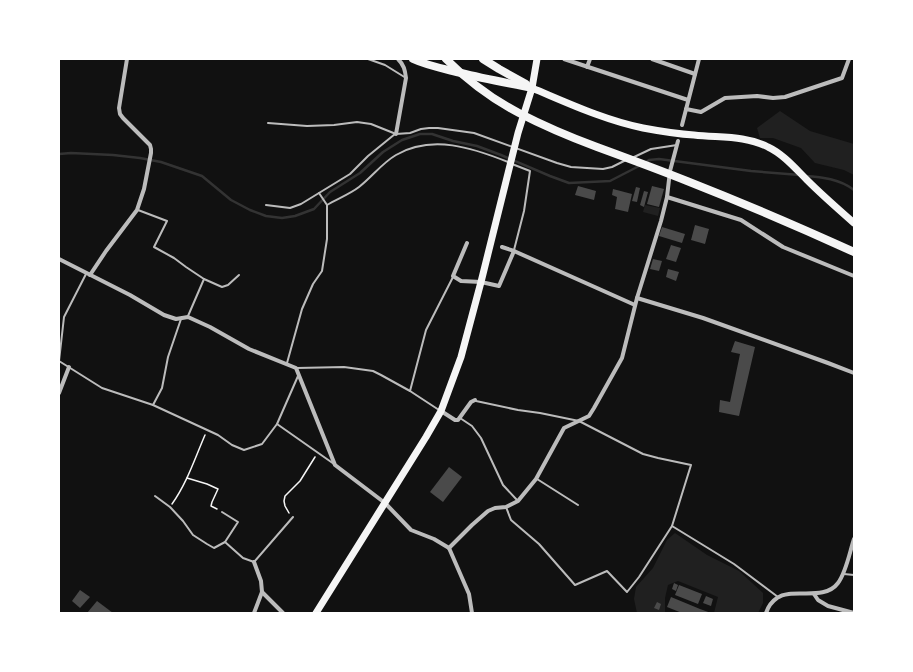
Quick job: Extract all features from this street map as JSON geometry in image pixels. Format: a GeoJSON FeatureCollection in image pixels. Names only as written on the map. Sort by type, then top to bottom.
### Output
{"type":"FeatureCollection","features":[{"type":"Feature","properties":{"kind":"highway"},"geometry":{"type":"LineString","coordinates":[[413,59],[423,64],[438,68],[497,82],[532,88]]}},
{"type":"Feature","properties":{"kind":"highway"},"geometry":{"type":"LineString","coordinates":[[446,59],[474,84],[496,100],[530,119],[565,135],[688,181],[854,252]]}},
{"type":"Feature","properties":{"kind":"highway"},"geometry":{"type":"LineString","coordinates":[[483,59],[532,88]]}},
{"type":"Feature","properties":{"kind":"main road"},"geometry":{"type":"LineString","coordinates":[[316,613],[441,412],[461,357],[518,133],[532,88],[537,59]]}},
{"type":"Feature","properties":{"kind":"main road"},"geometry":{"type":"LineString","coordinates":[[532,88],[592,113],[643,128],[748,140],[760,143],[781,155],[823,196],[854,223]]}},
{"type":"Feature","properties":{"kind":"street"},"geometry":{"type":"LineString","coordinates":[[88,274],[137,210],[144,189],[151,153],[150,145],[120,114],[119,108],[127,59]]}},
{"type":"Feature","properties":{"kind":"street"},"geometry":{"type":"LineString","coordinates":[[396,134],[406,78],[405,70],[398,59]]}},
{"type":"Feature","properties":{"kind":"street"},"geometry":{"type":"LineString","coordinates":[[564,59],[688,100]]}},
{"type":"Feature","properties":{"kind":"street"},"geometry":{"type":"LineString","coordinates":[[587,67],[590,59]]}},
{"type":"Feature","properties":{"kind":"street"},"geometry":{"type":"LineString","coordinates":[[652,59],[695,74]]}},
{"type":"Feature","properties":{"kind":"street"},"geometry":{"type":"LineString","coordinates":[[682,125],[700,59]]}},
{"type":"Feature","properties":{"kind":"street"},"geometry":{"type":"LineString","coordinates":[[686,110],[701,112],[725,98],[757,96],[773,98],[785,97],[842,78],[849,59]]}},
{"type":"Feature","properties":{"kind":"street"},"geometry":{"type":"LineString","coordinates":[[450,548],[472,524],[488,511],[495,508],[506,507],[518,500],[536,479],[564,428],[589,416],[622,358],[635,305],[661,221],[667,197],[670,171],[677,143]]}},
{"type":"Feature","properties":{"kind":"street"},"geometry":{"type":"LineString","coordinates":[[667,197],[741,220],[783,247],[854,276]]}},
{"type":"Feature","properties":{"kind":"street"},"geometry":{"type":"LineString","coordinates":[[467,243],[453,276],[461,280],[499,286],[514,251]]}},
{"type":"Feature","properties":{"kind":"street"},"geometry":{"type":"LineString","coordinates":[[502,247],[635,305]]}},
{"type":"Feature","properties":{"kind":"street"},"geometry":{"type":"LineString","coordinates":[[59,259],[130,295],[164,315],[176,318],[188,317],[210,327],[249,350],[296,368],[335,465],[385,503],[411,530],[434,539],[450,548],[469,594],[472,613]]}},
{"type":"Feature","properties":{"kind":"street"},"geometry":{"type":"LineString","coordinates":[[637,298],[703,318],[854,373]]}},
{"type":"Feature","properties":{"kind":"street"},"geometry":{"type":"LineString","coordinates":[[59,393],[70,367]]}},
{"type":"Feature","properties":{"kind":"street"},"geometry":{"type":"LineString","coordinates":[[441,412],[455,420],[458,420],[471,402],[475,400]]}},
{"type":"Feature","properties":{"kind":"street"},"geometry":{"type":"LineString","coordinates":[[766,613],[771,603],[778,597],[784,595],[826,592],[834,587],[843,574],[854,539]]}},
{"type":"Feature","properties":{"kind":"street"},"geometry":{"type":"LineString","coordinates":[[254,562],[262,581],[262,592],[254,613]]}},
{"type":"Feature","properties":{"kind":"street"},"geometry":{"type":"LineString","coordinates":[[262,592],[283,613]]}},
{"type":"Feature","properties":{"kind":"street"},"geometry":{"type":"LineString","coordinates":[[814,594],[818,600],[828,606],[854,613]]}},
{"type":"Feature","properties":{"kind":"lane"},"geometry":{"type":"LineString","coordinates":[[368,59],[385,65],[406,78]]}},
{"type":"Feature","properties":{"kind":"lane"},"geometry":{"type":"LineString","coordinates":[[268,123],[314,126],[357,122],[370,124],[396,134],[410,133],[421,129],[438,128],[474,133],[571,167],[603,169],[612,167],[651,149],[677,143]]}},
{"type":"Feature","properties":{"kind":"lane"},"geometry":{"type":"LineString","coordinates":[[266,205],[290,208],[301,204],[350,174],[368,156],[396,134]]}},
{"type":"Feature","properties":{"kind":"lane"},"geometry":{"type":"LineString","coordinates":[[327,205],[358,187],[387,161],[410,148],[426,144],[437,144],[475,150],[530,171],[524,211],[514,251]]}},
{"type":"Feature","properties":{"kind":"lane"},"geometry":{"type":"LineString","coordinates":[[286,364],[302,309],[313,284],[322,271],[327,239],[327,205],[319,193]]}},
{"type":"Feature","properties":{"kind":"lane"},"geometry":{"type":"LineString","coordinates":[[137,210],[167,220],[154,247],[174,258],[204,279],[222,286],[228,285],[238,275]]}},
{"type":"Feature","properties":{"kind":"lane"},"geometry":{"type":"LineString","coordinates":[[88,274],[64,317],[59,361],[102,388],[153,404],[218,435],[232,445],[244,450],[262,444],[277,424],[298,375]]}},
{"type":"Feature","properties":{"kind":"lane"},"geometry":{"type":"LineString","coordinates":[[410,391],[426,330],[453,276]]}},
{"type":"Feature","properties":{"kind":"lane"},"geometry":{"type":"LineString","coordinates":[[188,317],[204,279]]}},
{"type":"Feature","properties":{"kind":"lane"},"geometry":{"type":"LineString","coordinates":[[153,404],[162,388],[168,358],[181,318]]}},
{"type":"Feature","properties":{"kind":"lane"},"geometry":{"type":"LineString","coordinates":[[296,368],[344,367],[373,371],[410,391],[441,412]]}},
{"type":"Feature","properties":{"kind":"lane"},"geometry":{"type":"LineString","coordinates":[[475,400],[518,410],[579,421],[644,454],[691,465],[672,526],[638,577],[626,592],[607,571],[575,585],[539,544],[511,520],[506,507]]}},
{"type":"Feature","properties":{"kind":"lane"},"geometry":{"type":"LineString","coordinates":[[460,418],[472,426],[481,438],[503,485],[518,500]]}},
{"type":"Feature","properties":{"kind":"lane"},"geometry":{"type":"LineString","coordinates":[[277,424],[335,465]]}},
{"type":"Feature","properties":{"kind":"lane"},"geometry":{"type":"LineString","coordinates":[[536,479],[578,505]]}},
{"type":"Feature","properties":{"kind":"lane"},"geometry":{"type":"LineString","coordinates":[[155,496],[170,507],[193,535],[214,548],[224,542],[238,522],[222,512]]}},
{"type":"Feature","properties":{"kind":"lane"},"geometry":{"type":"LineString","coordinates":[[224,542],[243,558],[254,562],[293,517]]}},
{"type":"Feature","properties":{"kind":"lane"},"geometry":{"type":"LineString","coordinates":[[672,526],[734,564],[778,597]]}},
{"type":"Feature","properties":{"kind":"lane"},"geometry":{"type":"LineString","coordinates":[[843,574],[854,575]]}},
{"type":"Feature","properties":{"kind":"path"},"geometry":{"type":"LineString","coordinates":[[170,507],[187,478],[207,430]]}},
{"type":"Feature","properties":{"kind":"path"},"geometry":{"type":"LineString","coordinates":[[293,517],[285,506],[285,496],[300,481],[318,453]]}},
{"type":"Feature","properties":{"kind":"path"},"geometry":{"type":"LineString","coordinates":[[187,478],[218,489],[211,506],[222,512]]}},
{"type":"Feature","properties":{"kind":"shaded area"},"geometry":{"type":"Polygon","coordinates":[[[780,111],[810,131],[854,144],[854,175],[844,170],[815,163],[801,148],[773,138],[760,138],[757,128],[780,111]]]}},
{"type":"Feature","properties":{"kind":"shaded area"},"geometry":{"type":"Polygon","coordinates":[[[645,205],[660,208],[658,216],[643,212],[645,205]]]}},
{"type":"Feature","properties":{"kind":"shaded area"},"geometry":{"type":"Polygon","coordinates":[[[675,533],[707,555],[739,571],[763,593],[763,603],[758,613],[714,613],[718,597],[678,581],[668,585],[665,598],[665,613],[637,613],[634,599],[636,587],[653,568],[667,540],[675,533]]]}},
{"type":"Feature","properties":{"kind":"building"},"geometry":{"type":"Polygon","coordinates":[[[578,186],[596,191],[594,200],[575,195],[578,186]]]}},
{"type":"Feature","properties":{"kind":"building"},"geometry":{"type":"Polygon","coordinates":[[[652,186],[664,189],[659,207],[647,204],[652,186]]]}},
{"type":"Feature","properties":{"kind":"building"},"geometry":{"type":"Polygon","coordinates":[[[636,187],[640,188],[637,202],[632,201],[636,187]]]}},
{"type":"Feature","properties":{"kind":"building"},"geometry":{"type":"Polygon","coordinates":[[[613,189],[632,194],[628,212],[615,209],[617,197],[612,195],[613,189]]]}},
{"type":"Feature","properties":{"kind":"building"},"geometry":{"type":"Polygon","coordinates":[[[644,191],[648,192],[644,207],[640,205],[644,191]]]}},
{"type":"Feature","properties":{"kind":"building"},"geometry":{"type":"Polygon","coordinates":[[[695,225],[709,229],[705,244],[691,240],[695,225]]]}},
{"type":"Feature","properties":{"kind":"building"},"geometry":{"type":"Polygon","coordinates":[[[662,227],[685,234],[682,243],[659,236],[662,227]]]}},
{"type":"Feature","properties":{"kind":"building"},"geometry":{"type":"Polygon","coordinates":[[[671,245],[681,248],[676,262],[666,259],[671,245]]]}},
{"type":"Feature","properties":{"kind":"building"},"geometry":{"type":"Polygon","coordinates":[[[653,259],[662,261],[659,271],[650,269],[653,259]]]}},
{"type":"Feature","properties":{"kind":"building"},"geometry":{"type":"Polygon","coordinates":[[[668,269],[679,272],[676,281],[666,277],[668,269]]]}},
{"type":"Feature","properties":{"kind":"building"},"geometry":{"type":"Polygon","coordinates":[[[735,341],[755,347],[739,416],[719,412],[720,400],[730,402],[740,354],[731,352],[735,341]]]}},
{"type":"Feature","properties":{"kind":"building"},"geometry":{"type":"Polygon","coordinates":[[[449,467],[462,477],[443,502],[430,492],[449,467]]]}},
{"type":"Feature","properties":{"kind":"building"},"geometry":{"type":"Polygon","coordinates":[[[674,583],[678,585],[676,591],[672,589],[674,583]]]}},
{"type":"Feature","properties":{"kind":"building"},"geometry":{"type":"Polygon","coordinates":[[[679,585],[702,594],[698,604],[675,595],[679,585]]]}},
{"type":"Feature","properties":{"kind":"building"},"geometry":{"type":"Polygon","coordinates":[[[80,590],[90,597],[80,608],[72,601],[80,590]]]}},
{"type":"Feature","properties":{"kind":"building"},"geometry":{"type":"Polygon","coordinates":[[[706,596],[713,599],[711,606],[703,603],[706,596]]]}},
{"type":"Feature","properties":{"kind":"building"},"geometry":{"type":"Polygon","coordinates":[[[671,597],[711,613],[682,613],[667,607],[671,597]]]}},
{"type":"Feature","properties":{"kind":"building"},"geometry":{"type":"Polygon","coordinates":[[[97,601],[113,613],[87,613],[97,601]]]}},
{"type":"Feature","properties":{"kind":"building"},"geometry":{"type":"Polygon","coordinates":[[[657,602],[661,604],[659,610],[654,608],[657,602]]]}},
{"type":"Feature","properties":{"kind":"waterway"},"geometry":{"type":"LineString","coordinates":[[59,154],[71,153],[113,155],[161,162],[202,176],[231,200],[250,210],[266,216],[282,218],[295,216],[314,209],[330,192],[360,173],[383,152],[402,140],[420,134],[432,134],[453,141],[477,146],[569,183],[610,181],[641,165]]}},
{"type":"Feature","properties":{"kind":"waterway"},"geometry":{"type":"LineString","coordinates":[[645,163],[649,160],[659,159],[751,171],[800,175]]}},
{"type":"Feature","properties":{"kind":"waterway"},"geometry":{"type":"LineString","coordinates":[[805,176],[837,181],[854,190]]}}]}
